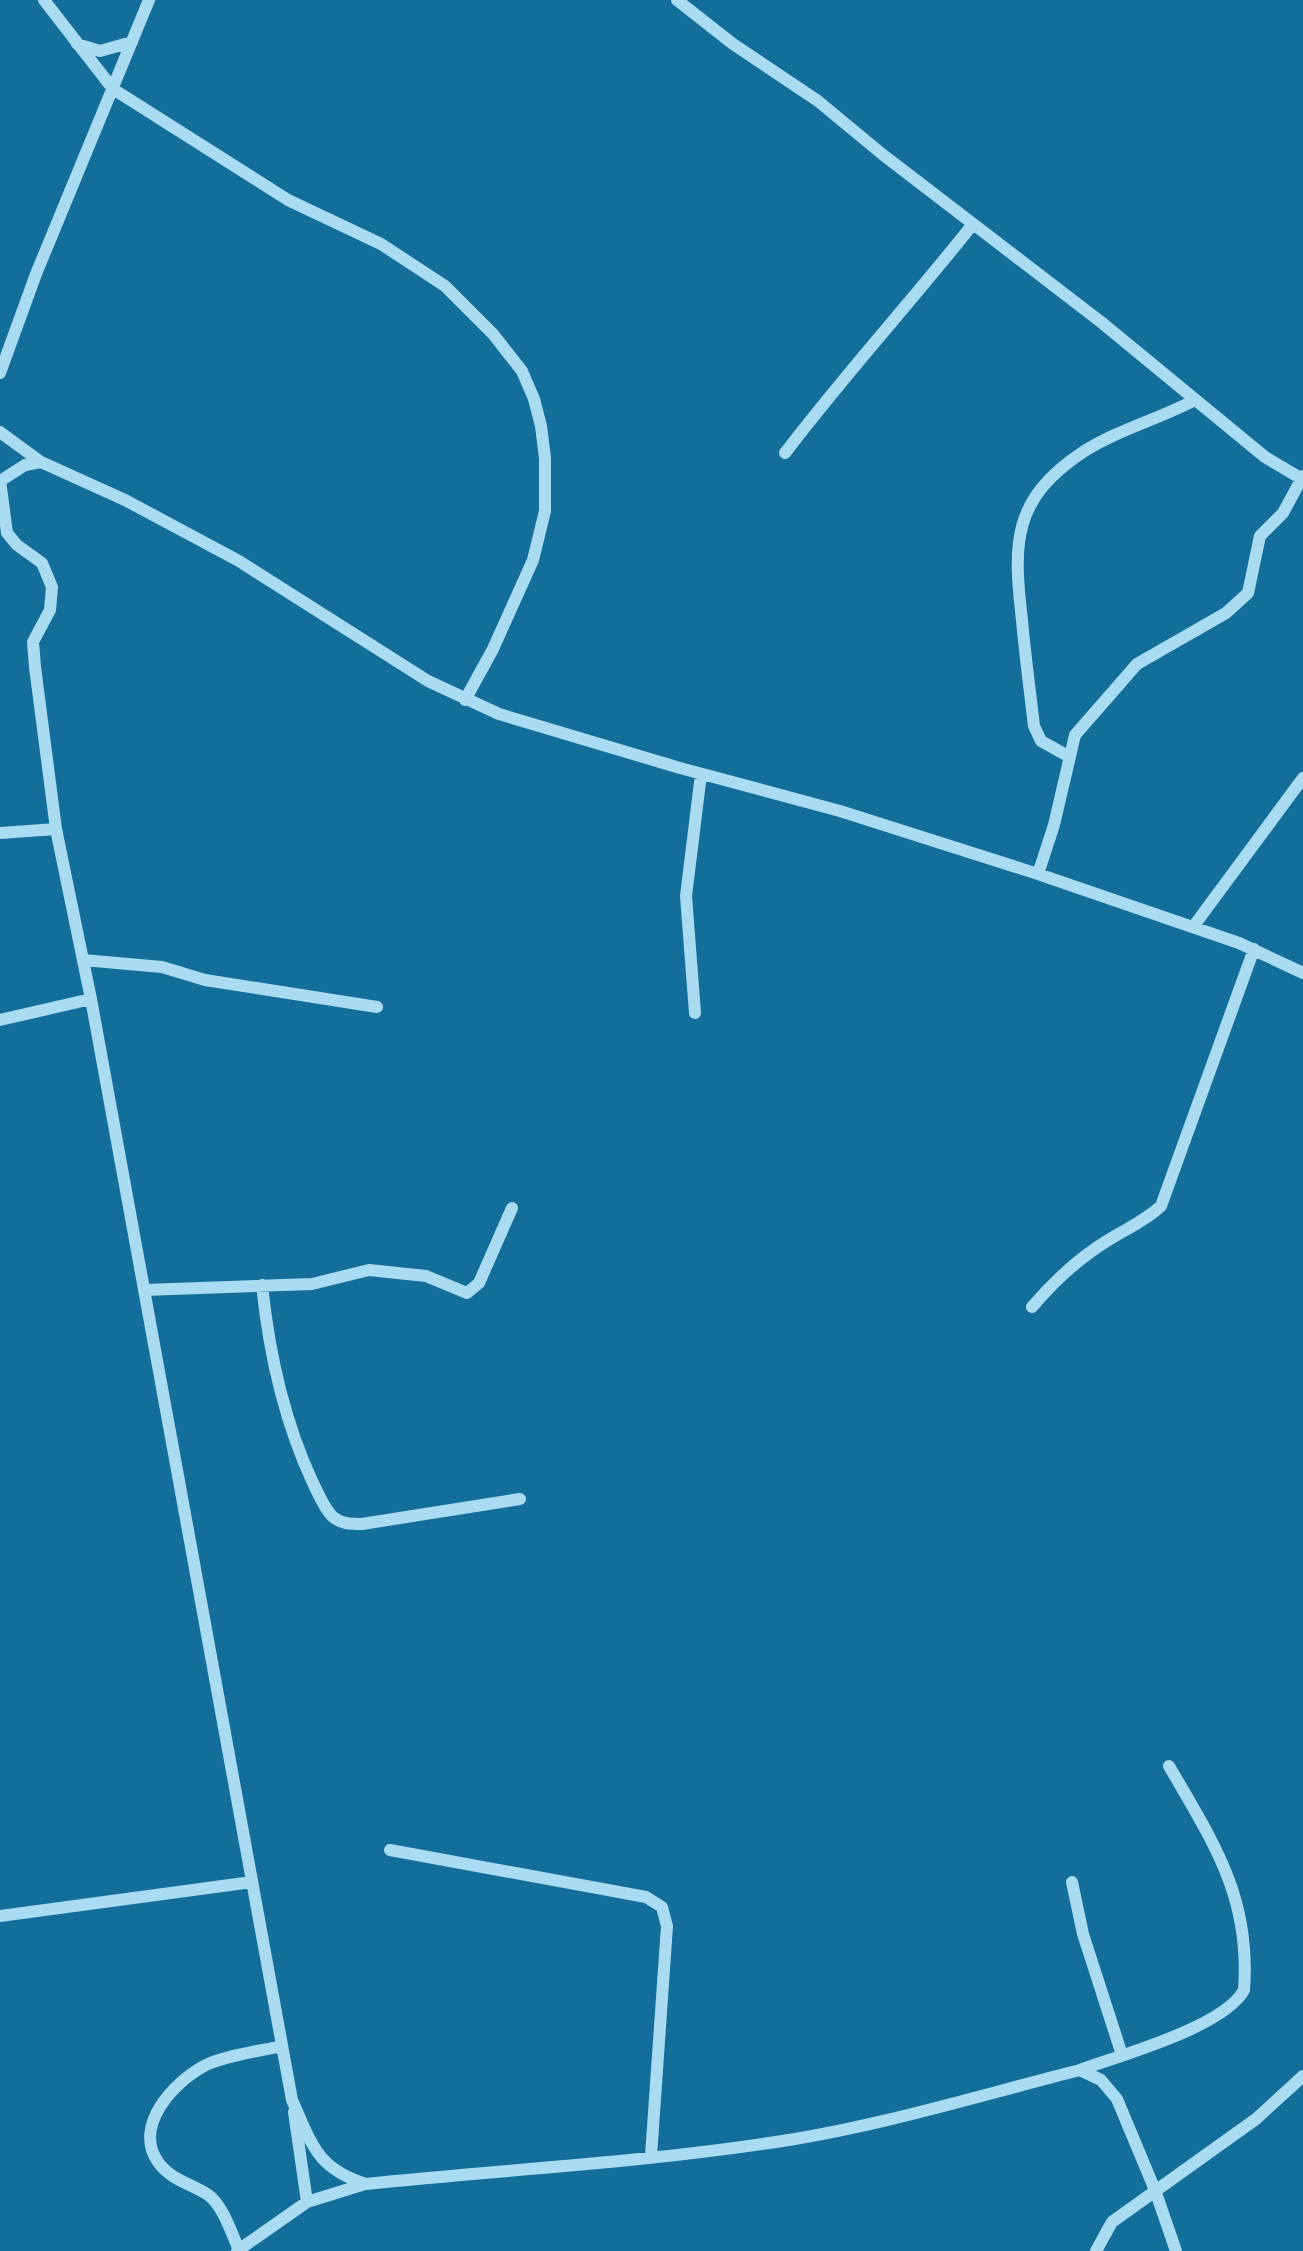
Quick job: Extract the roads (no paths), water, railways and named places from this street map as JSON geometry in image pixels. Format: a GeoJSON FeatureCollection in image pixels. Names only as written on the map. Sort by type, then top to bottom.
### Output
{"type":"FeatureCollection","features":[{"type":"Feature","properties":{"kind":"street"},"geometry":{"type":"LineString","coordinates":[[44,0],[113,89],[288,200],[381,244],[445,286],[493,334],[522,371],[534,399],[541,426],[545,458],[545,511],[533,560],[493,649],[465,700]]}},
{"type":"Feature","properties":{"kind":"street"},"geometry":{"type":"LineString","coordinates":[[0,373],[1,359],[149,0]]}},
{"type":"Feature","properties":{"kind":"street"},"geometry":{"type":"LineString","coordinates":[[677,0],[733,44],[818,101],[1101,322],[1265,457],[1302,478],[1283,513],[1260,536],[1248,593],[1226,613],[1137,664],[1085,720],[1075,735],[1068,756],[1065,785],[1038,874]]}},
{"type":"Feature","properties":{"kind":"street"},"geometry":{"type":"LineString","coordinates":[[77,44],[100,51],[132,42]]}},
{"type":"Feature","properties":{"kind":"street"},"geometry":{"type":"LineString","coordinates":[[785,453],[836,387],[905,310],[973,224]]}},
{"type":"Feature","properties":{"kind":"street"},"geometry":{"type":"LineString","coordinates":[[1068,756],[1041,741],[1034,726],[1016,560],[1019,531],[1035,496],[1062,468],[1100,442],[1195,400]]}},
{"type":"Feature","properties":{"kind":"street"},"geometry":{"type":"LineString","coordinates":[[0,432],[41,462],[125,500],[239,561],[388,656],[465,700],[549,730],[840,811],[1038,874],[1254,949],[1303,973]]}},
{"type":"Feature","properties":{"kind":"street"},"geometry":{"type":"LineString","coordinates":[[41,462],[25,465],[0,481],[8,533],[17,545],[42,563],[52,587],[50,610],[33,642],[56,830],[92,999],[292,2099],[307,2202]]}},
{"type":"Feature","properties":{"kind":"street"},"geometry":{"type":"LineString","coordinates":[[695,1013],[686,896],[701,774]]}},
{"type":"Feature","properties":{"kind":"street"},"geometry":{"type":"LineString","coordinates":[[1193,927],[1303,778]]}},
{"type":"Feature","properties":{"kind":"street"},"geometry":{"type":"LineString","coordinates":[[0,833],[56,830]]}},
{"type":"Feature","properties":{"kind":"street"},"geometry":{"type":"LineString","coordinates":[[1032,1307],[1056,1279],[1111,1238],[1149,1217],[1161,1206],[1254,949]]}},
{"type":"Feature","properties":{"kind":"street"},"geometry":{"type":"LineString","coordinates":[[83,960],[152,965],[205,980],[377,1007]]}},
{"type":"Feature","properties":{"kind":"street"},"geometry":{"type":"LineString","coordinates":[[0,1020],[92,999]]}},
{"type":"Feature","properties":{"kind":"street"},"geometry":{"type":"LineString","coordinates":[[144,1290],[312,1283],[369,1270],[426,1276],[467,1293],[479,1283],[512,1208]]}},
{"type":"Feature","properties":{"kind":"street"},"geometry":{"type":"LineString","coordinates":[[262,1285],[267,1332],[290,1423],[303,1462],[332,1516],[345,1524],[362,1524],[520,1499]]}},
{"type":"Feature","properties":{"kind":"street"},"geometry":{"type":"LineString","coordinates":[[282,2046],[204,2066],[176,2089],[154,2116],[150,2137],[156,2160],[172,2178],[208,2195],[219,2208],[238,2250],[307,2202],[366,2184],[772,2143],[883,2119],[1080,2070],[1200,2025],[1239,2000],[1244,1990],[1238,1900],[1204,1827],[1169,1766]]}},
{"type":"Feature","properties":{"kind":"street"},"geometry":{"type":"LineString","coordinates":[[390,1850],[646,1897],[662,1908],[667,1926],[651,2156]]}},
{"type":"Feature","properties":{"kind":"street"},"geometry":{"type":"LineString","coordinates":[[0,1916],[252,1882]]}},
{"type":"Feature","properties":{"kind":"street"},"geometry":{"type":"LineString","coordinates":[[1072,1882],[1083,1934],[1122,2055]]}},
{"type":"Feature","properties":{"kind":"street"},"geometry":{"type":"LineString","coordinates":[[1080,2070],[1101,2080],[1117,2099],[1155,2190],[1176,2251]]}},
{"type":"Feature","properties":{"kind":"street"},"geometry":{"type":"LineString","coordinates":[[1096,2251],[1112,2222],[1256,2119],[1303,2076]]}},
{"type":"Feature","properties":{"kind":"street"},"geometry":{"type":"LineString","coordinates":[[292,2099],[320,2157],[330,2169],[366,2184]]}}]}
